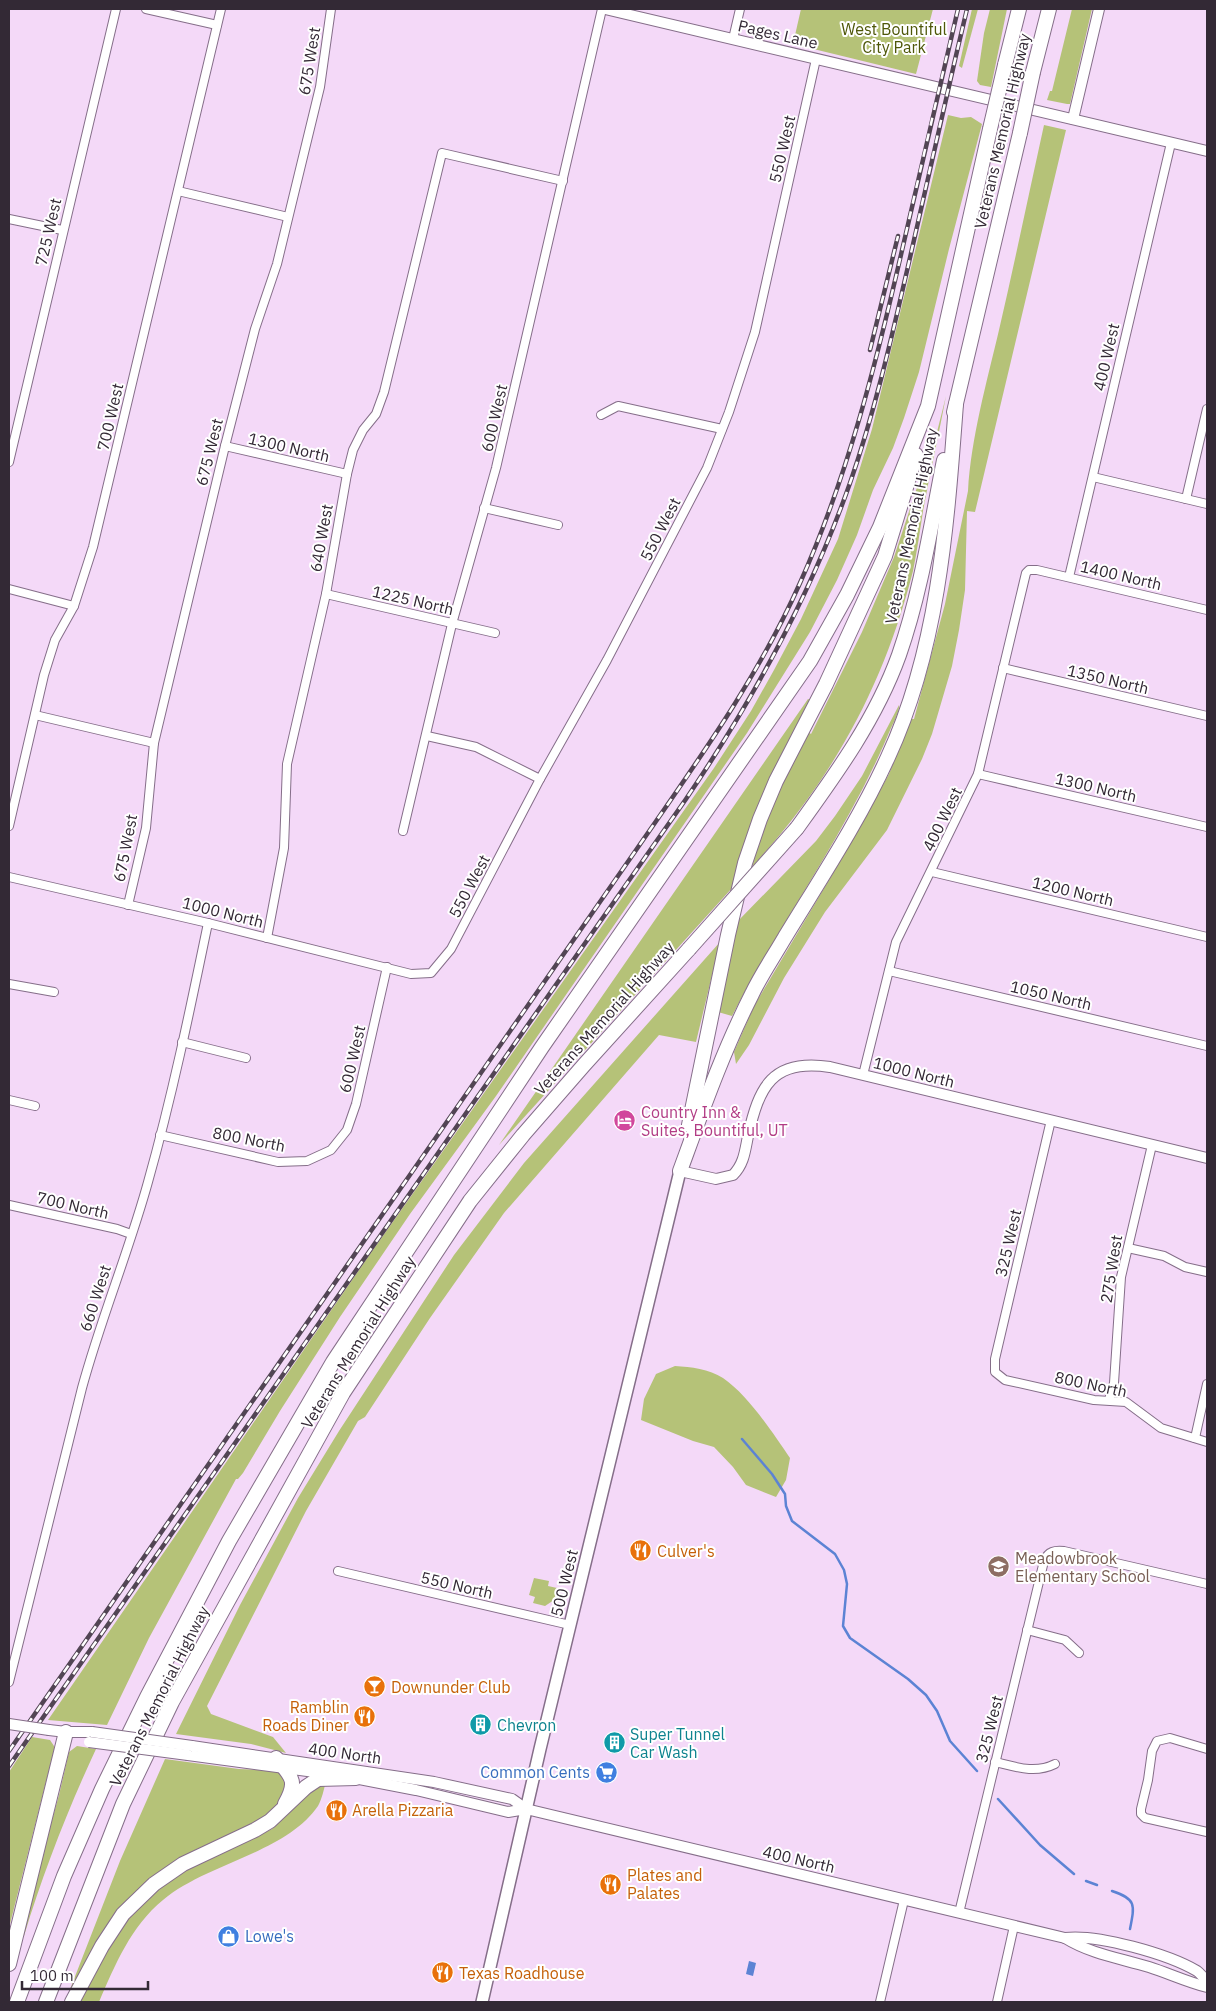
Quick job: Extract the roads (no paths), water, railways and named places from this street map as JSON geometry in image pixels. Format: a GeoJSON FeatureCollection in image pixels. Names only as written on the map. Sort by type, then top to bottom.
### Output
{"type":"FeatureCollection","features":[{"type":"Feature","properties":{"kind":"highway","name":"Veterans Memorial Highway"},"geometry":{"type":"LineString","coordinates":[[17,2002],[64,1876],[102,1789],[147,1697],[229,1541],[333,1362],[542,1047],[810,661],[848,595],[880,527],[928,406],[1018,9]]}},
{"type":"Feature","properties":{"kind":"highway","name":"Veterans Memorial Highway"},"geometry":{"type":"LineString","coordinates":[[46,2002],[123,1804],[172,1702],[343,1394],[470,1201],[523,1134],[798,828],[841,767],[870,719],[898,657],[914,610],[956,404],[1049,9]]}},
{"type":"Feature","properties":{"kind":"highway"},"geometry":{"type":"LineString","coordinates":[[680,1171],[714,1076],[752,993],[851,827],[888,756],[905,712],[918,675],[930,621],[946,527],[956,404]]}},
{"type":"Feature","properties":{"kind":"highway"},"geometry":{"type":"LineString","coordinates":[[680,1171],[720,967],[745,863],[760,819],[776,781],[826,684],[885,556],[910,480],[928,406]]}},
{"type":"Feature","properties":{"kind":"highway"},"geometry":{"type":"LineString","coordinates":[[9,1964],[66,1732]]}},
{"type":"Feature","properties":{"kind":"highway"},"geometry":{"type":"LineString","coordinates":[[280,1763],[294,1783],[292,1793],[282,1811]]}},
{"type":"Feature","properties":{"kind":"highway"},"geometry":{"type":"LineString","coordinates":[[72,2002],[102,1946],[123,1914],[154,1884],[183,1864],[255,1830],[282,1811],[306,1787],[318,1779],[356,1778]]}},
{"type":"Feature","properties":{"kind":"main road","name":"Pages Lane"},"geometry":{"type":"LineString","coordinates":[[603,9],[1207,151]]}},
{"type":"Feature","properties":{"kind":"main road"},"geometry":{"type":"LineString","coordinates":[[1073,119],[1099,9]]}},
{"type":"Feature","properties":{"kind":"main road","name":"1000 North"},"geometry":{"type":"LineString","coordinates":[[680,1171],[716,1180],[733,1176],[742,1163],[758,1100],[769,1083],[786,1070],[799,1066],[814,1065],[863,1075],[1207,1158]]}},
{"type":"Feature","properties":{"kind":"main road","name":"500 West"},"geometry":{"type":"LineString","coordinates":[[482,2002],[526,1809],[680,1171]]}},
{"type":"Feature","properties":{"kind":"main road","name":"400 North"},"geometry":{"type":"LineString","coordinates":[[9,1724],[91,1737],[442,1784],[512,1799],[526,1809],[1065,1938],[1097,1954],[1207,1986]]}},
{"type":"Feature","properties":{"kind":"main road","name":"400 North"},"geometry":{"type":"LineString","coordinates":[[280,1763],[416,1790],[508,1812],[526,1809]]}},
{"type":"Feature","properties":{"kind":"main road","name":"400 North"},"geometry":{"type":"LineString","coordinates":[[1065,1938],[1088,1937],[1152,1953],[1197,1971],[1207,1982]]}},
{"type":"Feature","properties":{"kind":"street","name":"725 West"},"geometry":{"type":"LineString","coordinates":[[9,462],[62,230],[116,9]]}},
{"type":"Feature","properties":{"kind":"street"},"geometry":{"type":"LineString","coordinates":[[146,9],[216,25]]}},
{"type":"Feature","properties":{"kind":"street","name":"700 West"},"geometry":{"type":"LineString","coordinates":[[9,826],[55,640],[74,606],[93,547],[221,9]]}},
{"type":"Feature","properties":{"kind":"street","name":"675 West"},"geometry":{"type":"LineString","coordinates":[[128,905],[146,828],[154,743],[224,446],[254,329],[277,264],[320,87],[331,9]]}},
{"type":"Feature","properties":{"kind":"street","name":"600 West"},"geometry":{"type":"LineString","coordinates":[[404,831],[452,624],[496,468],[603,9]]}},
{"type":"Feature","properties":{"kind":"street"},"geometry":{"type":"LineString","coordinates":[[733,39],[740,9]]}},
{"type":"Feature","properties":{"kind":"street","name":"550 West"},"geometry":{"type":"LineString","coordinates":[[431,973],[451,949],[540,779],[653,573],[707,468],[729,412],[755,332],[816,59]]}},
{"type":"Feature","properties":{"kind":"street","name":"400 West"},"geometry":{"type":"LineString","coordinates":[[1069,577],[1171,143]]}},
{"type":"Feature","properties":{"kind":"street","name":"640 West"},"geometry":{"type":"LineString","coordinates":[[267,938],[284,848],[287,764],[326,594],[347,474],[353,450],[363,430],[376,414],[384,392],[442,153],[563,181]]}},
{"type":"Feature","properties":{"kind":"street"},"geometry":{"type":"LineString","coordinates":[[178,191],[288,216]]}},
{"type":"Feature","properties":{"kind":"street"},"geometry":{"type":"LineString","coordinates":[[9,219],[62,230]]}},
{"type":"Feature","properties":{"kind":"street"},"geometry":{"type":"LineString","coordinates":[[601,415],[618,406],[722,429]]}},
{"type":"Feature","properties":{"kind":"street"},"geometry":{"type":"LineString","coordinates":[[1186,499],[1207,409]]}},
{"type":"Feature","properties":{"kind":"street","name":"1300 North"},"geometry":{"type":"LineString","coordinates":[[224,446],[347,474]]}},
{"type":"Feature","properties":{"kind":"street"},"geometry":{"type":"LineString","coordinates":[[1093,477],[1207,504]]}},
{"type":"Feature","properties":{"kind":"street"},"geometry":{"type":"LineString","coordinates":[[484,508],[558,525]]}},
{"type":"Feature","properties":{"kind":"street","name":"400 West"},"geometry":{"type":"LineString","coordinates":[[863,1075],[896,942],[932,872],[978,774],[1024,578],[1029,570]]}},
{"type":"Feature","properties":{"kind":"street","name":"1400 North"},"geometry":{"type":"LineString","coordinates":[[1029,570],[1069,577],[1207,610]]}},
{"type":"Feature","properties":{"kind":"street"},"geometry":{"type":"LineString","coordinates":[[9,589],[74,606]]}},
{"type":"Feature","properties":{"kind":"street","name":"1225 North"},"geometry":{"type":"LineString","coordinates":[[326,594],[495,633]]}},
{"type":"Feature","properties":{"kind":"street","name":"1350 North"},"geometry":{"type":"LineString","coordinates":[[1003,668],[1207,716]]}},
{"type":"Feature","properties":{"kind":"street"},"geometry":{"type":"LineString","coordinates":[[35,715],[154,743]]}},
{"type":"Feature","properties":{"kind":"street"},"geometry":{"type":"LineString","coordinates":[[427,736],[476,747],[540,779]]}},
{"type":"Feature","properties":{"kind":"street","name":"1300 North"},"geometry":{"type":"LineString","coordinates":[[978,774],[1207,827]]}},
{"type":"Feature","properties":{"kind":"street","name":"1200 North"},"geometry":{"type":"LineString","coordinates":[[932,872],[1207,937]]}},
{"type":"Feature","properties":{"kind":"street","name":"1000 North"},"geometry":{"type":"LineString","coordinates":[[9,877],[208,923],[411,974],[431,973]]}},
{"type":"Feature","properties":{"kind":"street","name":"660 West"},"geometry":{"type":"LineString","coordinates":[[9,1682],[95,1341],[148,1183],[208,923]]}},
{"type":"Feature","properties":{"kind":"street","name":"600 West"},"geometry":{"type":"LineString","coordinates":[[331,1150],[347,1130],[353,1113],[387,967]]}},
{"type":"Feature","properties":{"kind":"street","name":"1050 North"},"geometry":{"type":"LineString","coordinates":[[889,971],[1207,1046]]}},
{"type":"Feature","properties":{"kind":"street"},"geometry":{"type":"LineString","coordinates":[[9,984],[54,992]]}},
{"type":"Feature","properties":{"kind":"street"},"geometry":{"type":"LineString","coordinates":[[182,1042],[246,1058]]}},
{"type":"Feature","properties":{"kind":"street"},"geometry":{"type":"LineString","coordinates":[[9,1100],[35,1106]]}},
{"type":"Feature","properties":{"kind":"street","name":"325 West"},"geometry":{"type":"LineString","coordinates":[[995,1372],[995,1359],[1051,1120]]}},
{"type":"Feature","properties":{"kind":"street","name":"800 North"},"geometry":{"type":"LineString","coordinates":[[160,1135],[278,1162],[307,1161],[331,1150]]}},
{"type":"Feature","properties":{"kind":"street","name":"275 West"},"geometry":{"type":"LineString","coordinates":[[1109,1400],[1114,1383],[1120,1285],[1152,1145]]}},
{"type":"Feature","properties":{"kind":"street","name":"700 North"},"geometry":{"type":"LineString","coordinates":[[9,1205],[117,1229],[131,1234]]}},
{"type":"Feature","properties":{"kind":"street"},"geometry":{"type":"LineString","coordinates":[[1128,1248],[1164,1256],[1185,1267],[1207,1272]]}},
{"type":"Feature","properties":{"kind":"street","name":"800 North"},"geometry":{"type":"LineString","coordinates":[[995,1372],[1005,1380],[1094,1400],[1126,1402],[1156,1426],[1207,1442]]}},
{"type":"Feature","properties":{"kind":"street"},"geometry":{"type":"LineString","coordinates":[[1194,1438],[1207,1384]]}},
{"type":"Feature","properties":{"kind":"street","name":"325 West"},"geometry":{"type":"LineString","coordinates":[[959,1913],[1044,1561],[1050,1552],[1064,1551],[1207,1584]]}},
{"type":"Feature","properties":{"kind":"street","name":"550 North"},"geometry":{"type":"LineString","coordinates":[[338,1571],[570,1625]]}},
{"type":"Feature","properties":{"kind":"street"},"geometry":{"type":"LineString","coordinates":[[1027,1630],[1065,1640],[1078,1653]]}},
{"type":"Feature","properties":{"kind":"street"},"geometry":{"type":"LineString","coordinates":[[1207,1749],[1170,1738],[1157,1741],[1152,1751],[1148,1780],[1140,1810],[1142,1817],[1145,1818],[1207,1832]]}},
{"type":"Feature","properties":{"kind":"street"},"geometry":{"type":"LineString","coordinates":[[995,1762],[1033,1770],[1044,1769],[1054,1764]]}},
{"type":"Feature","properties":{"kind":"street"},"geometry":{"type":"LineString","coordinates":[[880,2002],[904,1900]]}},
{"type":"Feature","properties":{"kind":"street"},"geometry":{"type":"LineString","coordinates":[[997,2002],[1014,1926]]}},
{"type":"Feature","properties":{"kind":"water"},"geometry":{"type":"Polygon","coordinates":[[[749,1961],[756,1963],[753,1976],[746,1974],[749,1961]]]}},
{"type":"Feature","properties":{"kind":"waterway"},"geometry":{"type":"LineString","coordinates":[[742,1439],[772,1474],[785,1494],[786,1506],[792,1521],[835,1554],[844,1570],[847,1584],[843,1626],[850,1638],[908,1679],[926,1695],[937,1711],[950,1741],[977,1771]]}},
{"type":"Feature","properties":{"kind":"waterway"},"geometry":{"type":"LineString","coordinates":[[998,1799],[1040,1845],[1074,1874]]}},
{"type":"Feature","properties":{"kind":"waterway"},"geometry":{"type":"LineString","coordinates":[[1086,1881],[1097,1885]]}},
{"type":"Feature","properties":{"kind":"waterway"},"geometry":{"type":"LineString","coordinates":[[1112,1891],[1126,1897],[1132,1904],[1133,1914],[1130,1929]]}},
{"type":"Feature","properties":{"kind":"railway"},"geometry":{"type":"LineString","coordinates":[[9,1751],[679,788],[723,722],[764,654],[783,619],[817,542],[833,501],[860,417],[893,289],[958,9]]}},
{"type":"Feature","properties":{"kind":"railway"},"geometry":{"type":"LineString","coordinates":[[9,1766],[686,799],[757,686],[817,567],[850,483],[867,428],[896,318],[967,9]]}},
{"type":"Feature","properties":{"kind":"railway"},"geometry":{"type":"LineString","coordinates":[[870,350],[898,236]]}},
{"type":"Feature","properties":{"kind":"place","name":"Country Inn & Suites, Bountiful, UT"},"geometry":{"type":"Point","coordinates":[625,1121]}},
{"type":"Feature","properties":{"kind":"place","name":"Culver's"},"geometry":{"type":"Point","coordinates":[641,1551]}},
{"type":"Feature","properties":{"kind":"place","name":"Meadowbrook Elementary School"},"geometry":{"type":"Point","coordinates":[999,1567]}},
{"type":"Feature","properties":{"kind":"place","name":"Downunder Club"},"geometry":{"type":"Point","coordinates":[375,1687]}},
{"type":"Feature","properties":{"kind":"place","name":"Ramblin Roads Diner"},"geometry":{"type":"Point","coordinates":[365,1716]}},
{"type":"Feature","properties":{"kind":"place","name":"Chevron"},"geometry":{"type":"Point","coordinates":[481,1725]}},
{"type":"Feature","properties":{"kind":"place","name":"Super Tunnel Car Wash"},"geometry":{"type":"Point","coordinates":[614,1743]}},
{"type":"Feature","properties":{"kind":"place","name":"Common Cents"},"geometry":{"type":"Point","coordinates":[606,1772]}},
{"type":"Feature","properties":{"kind":"place","name":"Arella Pizzaria"},"geometry":{"type":"Point","coordinates":[336,1810]}},
{"type":"Feature","properties":{"kind":"place","name":"Plates and Palates"},"geometry":{"type":"Point","coordinates":[611,1884]}},
{"type":"Feature","properties":{"kind":"place","name":"Lowe's"},"geometry":{"type":"Point","coordinates":[229,1936]}},
{"type":"Feature","properties":{"kind":"place","name":"Texas Roadhouse"},"geometry":{"type":"Point","coordinates":[443,1973]}},
{"type":"Feature","properties":{"kind":"park label","name":"West Bountiful City Park"},"geometry":{"type":"Point","coordinates":[894,38]}}]}
